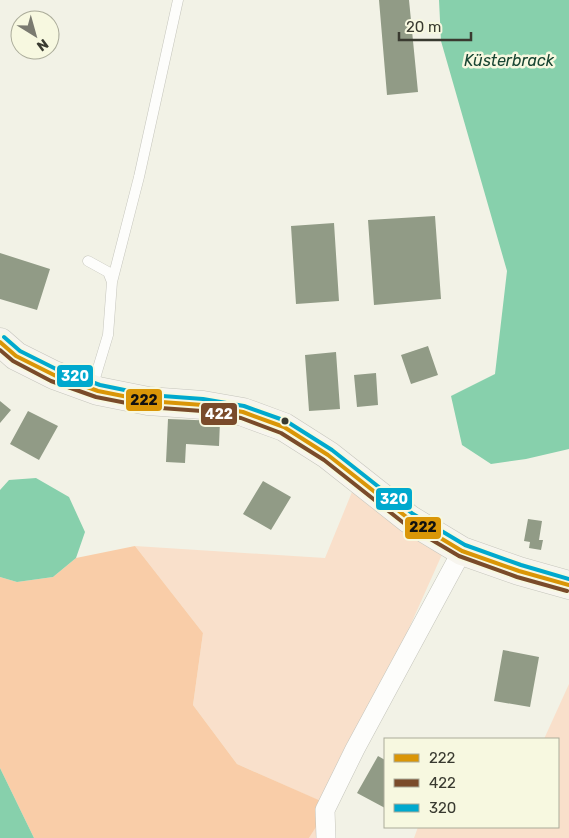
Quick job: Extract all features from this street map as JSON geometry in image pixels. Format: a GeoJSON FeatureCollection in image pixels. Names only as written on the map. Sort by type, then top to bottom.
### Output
{"type":"FeatureCollection","features":[{"type":"Feature","properties":{"kind":"street"},"geometry":{"type":"LineString","coordinates":[[0,342],[16,356],[54,375],[92,389],[148,402],[203,405],[243,412],[284,427],[328,455],[409,519],[462,551],[519,571],[569,585]]}},
{"type":"Feature","properties":{"kind":"street"},"geometry":{"type":"LineString","coordinates":[[326,838],[325,810],[355,749],[462,551]]}},
{"type":"Feature","properties":{"kind":"lane"},"geometry":{"type":"LineString","coordinates":[[92,389],[108,335],[112,282],[139,177],[178,0]]}},
{"type":"Feature","properties":{"kind":"lane"},"geometry":{"type":"LineString","coordinates":[[88,261],[108,272],[112,282]]}},
{"type":"Feature","properties":{"kind":"shaded area"},"geometry":{"type":"Polygon","coordinates":[[[352,492],[444,550],[330,805],[331,838],[309,838],[329,805],[237,764],[193,705],[203,633],[135,546],[325,558],[352,492]]]}},
{"type":"Feature","properties":{"kind":"shaded area"},"geometry":{"type":"Polygon","coordinates":[[[135,546],[203,633],[193,705],[237,764],[330,805],[309,838],[34,838],[0,768],[0,577],[17,582],[53,577],[76,558],[135,546]]]}},
{"type":"Feature","properties":{"kind":"shaded area"},"geometry":{"type":"Polygon","coordinates":[[[569,684],[569,838],[414,838],[418,828],[559,828],[559,738],[544,738],[569,684]]]}},
{"type":"Feature","properties":{"kind":"water","name":"Küsterbrack"},"geometry":{"type":"Polygon","coordinates":[[[439,0],[569,0],[569,449],[526,459],[491,464],[462,445],[451,396],[495,374],[507,271],[441,41],[439,0]]]}},
{"type":"Feature","properties":{"kind":"water"},"geometry":{"type":"Polygon","coordinates":[[[36,478],[69,497],[85,532],[76,558],[53,577],[17,582],[0,577],[0,490],[9,480],[36,478]]]}},
{"type":"Feature","properties":{"kind":"water"},"geometry":{"type":"Polygon","coordinates":[[[0,768],[34,838],[0,838],[0,768]]]}},
{"type":"Feature","properties":{"kind":"building"},"geometry":{"type":"Polygon","coordinates":[[[379,0],[409,0],[418,92],[387,95],[379,0]]]}},
{"type":"Feature","properties":{"kind":"building"},"geometry":{"type":"Polygon","coordinates":[[[435,216],[441,299],[374,305],[368,220],[435,216]]]}},
{"type":"Feature","properties":{"kind":"building"},"geometry":{"type":"Polygon","coordinates":[[[334,223],[339,301],[296,304],[291,226],[334,223]]]}},
{"type":"Feature","properties":{"kind":"building"},"geometry":{"type":"Polygon","coordinates":[[[0,253],[50,269],[37,310],[0,299],[0,253]]]}},
{"type":"Feature","properties":{"kind":"building"},"geometry":{"type":"Polygon","coordinates":[[[428,346],[438,375],[411,384],[401,355],[428,346]]]}},
{"type":"Feature","properties":{"kind":"building"},"geometry":{"type":"Polygon","coordinates":[[[336,352],[340,409],[309,411],[305,355],[336,352]]]}},
{"type":"Feature","properties":{"kind":"building"},"geometry":{"type":"Polygon","coordinates":[[[376,373],[378,405],[357,407],[354,375],[376,373]]]}},
{"type":"Feature","properties":{"kind":"building"},"geometry":{"type":"Polygon","coordinates":[[[0,401],[11,410],[0,423],[0,401]]]}},
{"type":"Feature","properties":{"kind":"building"},"geometry":{"type":"Polygon","coordinates":[[[28,411],[58,426],[39,460],[10,444],[28,411]]]}},
{"type":"Feature","properties":{"kind":"building"},"geometry":{"type":"Polygon","coordinates":[[[168,419],[220,421],[219,446],[186,444],[185,463],[166,462],[168,419]]]}},
{"type":"Feature","properties":{"kind":"building"},"geometry":{"type":"Polygon","coordinates":[[[263,481],[291,497],[271,530],[243,514],[263,481]]]}},
{"type":"Feature","properties":{"kind":"building"},"geometry":{"type":"Polygon","coordinates":[[[528,519],[542,521],[539,540],[543,540],[541,550],[529,548],[530,542],[524,541],[528,519]]]}},
{"type":"Feature","properties":{"kind":"building"},"geometry":{"type":"Polygon","coordinates":[[[503,650],[539,657],[530,707],[494,701],[503,650]]]}},
{"type":"Feature","properties":{"kind":"building"},"geometry":{"type":"Polygon","coordinates":[[[378,756],[384,759],[384,807],[357,793],[378,756]]]}},
{"type":"Feature","properties":{"kind":"transit line","name":"320"},"geometry":{"type":"LineString","coordinates":[[4,337],[20,351],[56,369],[100,385],[149,395],[203,399],[244,406],[286,421],[332,450],[413,514],[465,545],[521,565],[569,579]]}},
{"type":"Feature","properties":{"kind":"transit line","name":"222"},"geometry":{"type":"LineString","coordinates":[[0,342],[16,356],[54,375],[98,391],[148,401],[203,405],[243,412],[284,427],[328,455],[409,519],[462,551],[519,571],[569,585]]}},
{"type":"Feature","properties":{"kind":"transit line","name":"422"},"geometry":{"type":"LineString","coordinates":[[0,350],[13,361],[51,381],[96,397],[147,407],[202,411],[241,418],[281,433],[324,460],[405,524],[459,556],[517,577],[567,591]]}}]}
